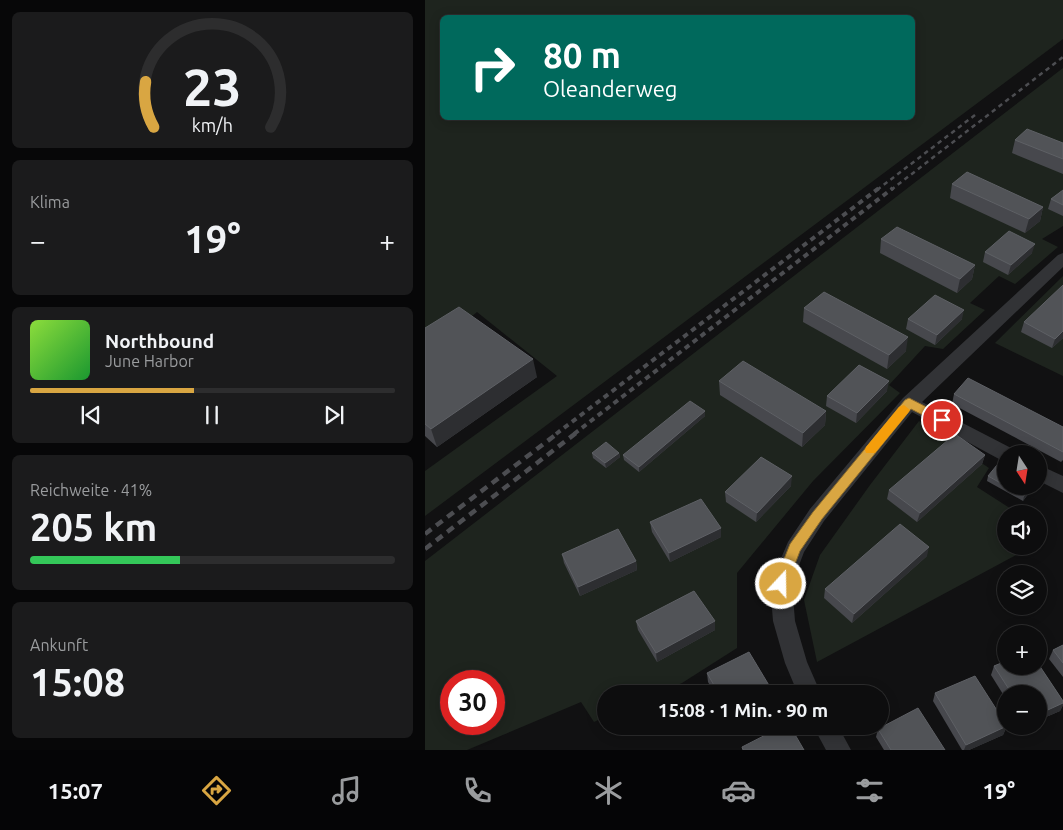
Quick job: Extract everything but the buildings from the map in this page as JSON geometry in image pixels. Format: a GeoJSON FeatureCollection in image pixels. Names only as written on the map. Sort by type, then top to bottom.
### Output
{"type":"FeatureCollection","features":[{"type":"Feature","properties":{"kind":"street"},"geometry":{"type":"LineString","coordinates":[[806,685],[796,663],[784,621],[781,584],[795,548],[817,515],[909,403],[1063,258]]}},
{"type":"Feature","properties":{"kind":"street"},"geometry":{"type":"LineString","coordinates":[[909,403],[997,449]]}},
{"type":"Feature","properties":{"kind":"street"},"geometry":{"type":"LineString","coordinates":[[1047,476],[1063,485]]}},
{"type":"Feature","properties":{"kind":"street"},"geometry":{"type":"LineString","coordinates":[[830,735],[839,750]]}},
{"type":"Feature","properties":{"kind":"shaded area"},"geometry":{"type":"Polygon","coordinates":[[[425,0],[1063,0],[1063,39],[425,516],[425,471],[557,376],[477,312],[463,324],[425,349],[425,0]]]}},
{"type":"Feature","properties":{"kind":"shaded area"},"geometry":{"type":"Polygon","coordinates":[[[1063,68],[1063,226],[1042,239],[1058,247],[1015,284],[999,276],[970,303],[985,310],[943,349],[925,346],[889,385],[900,393],[813,481],[737,573],[737,648],[678,685],[597,685],[597,720],[594,722],[581,702],[505,734],[505,670],[440,670],[440,735],[503,735],[467,750],[425,750],[425,561],[1063,68]]]}},
{"type":"Feature","properties":{"kind":"shaded area"},"geometry":{"type":"Polygon","coordinates":[[[1063,276],[1063,376],[995,343],[1063,276]]]}},
{"type":"Feature","properties":{"kind":"shaded area"},"geometry":{"type":"Polygon","coordinates":[[[919,421],[989,468],[977,487],[1005,505],[997,505],[997,555],[1016,555],[817,662],[804,600],[820,555],[919,421]]]}},
{"type":"Feature","properties":{"kind":"railway"},"geometry":{"type":"LineString","coordinates":[[891,190],[1063,57]]}},
{"type":"Feature","properties":{"kind":"railway"},"geometry":{"type":"LineString","coordinates":[[877,190],[975,115]]}},
{"type":"Feature","properties":{"kind":"railway"},"geometry":{"type":"LineString","coordinates":[[556,434],[879,188]]}},
{"type":"Feature","properties":{"kind":"railway"},"geometry":{"type":"LineString","coordinates":[[574,434],[893,188]]}},
{"type":"Feature","properties":{"kind":"railway"},"geometry":{"type":"LineString","coordinates":[[425,534],[558,433]]}},
{"type":"Feature","properties":{"kind":"railway"},"geometry":{"type":"LineString","coordinates":[[425,549],[576,433]]}},
{"type":"Feature","properties":{"kind":"slow traffic"},"geometry":{"type":"LineString","coordinates":[[871,450],[904,410]]}},
{"type":"Feature","properties":{"kind":"route"},"geometry":{"type":"LineString","coordinates":[[781,584],[795,548],[817,515],[909,403],[942,420]]}}]}
